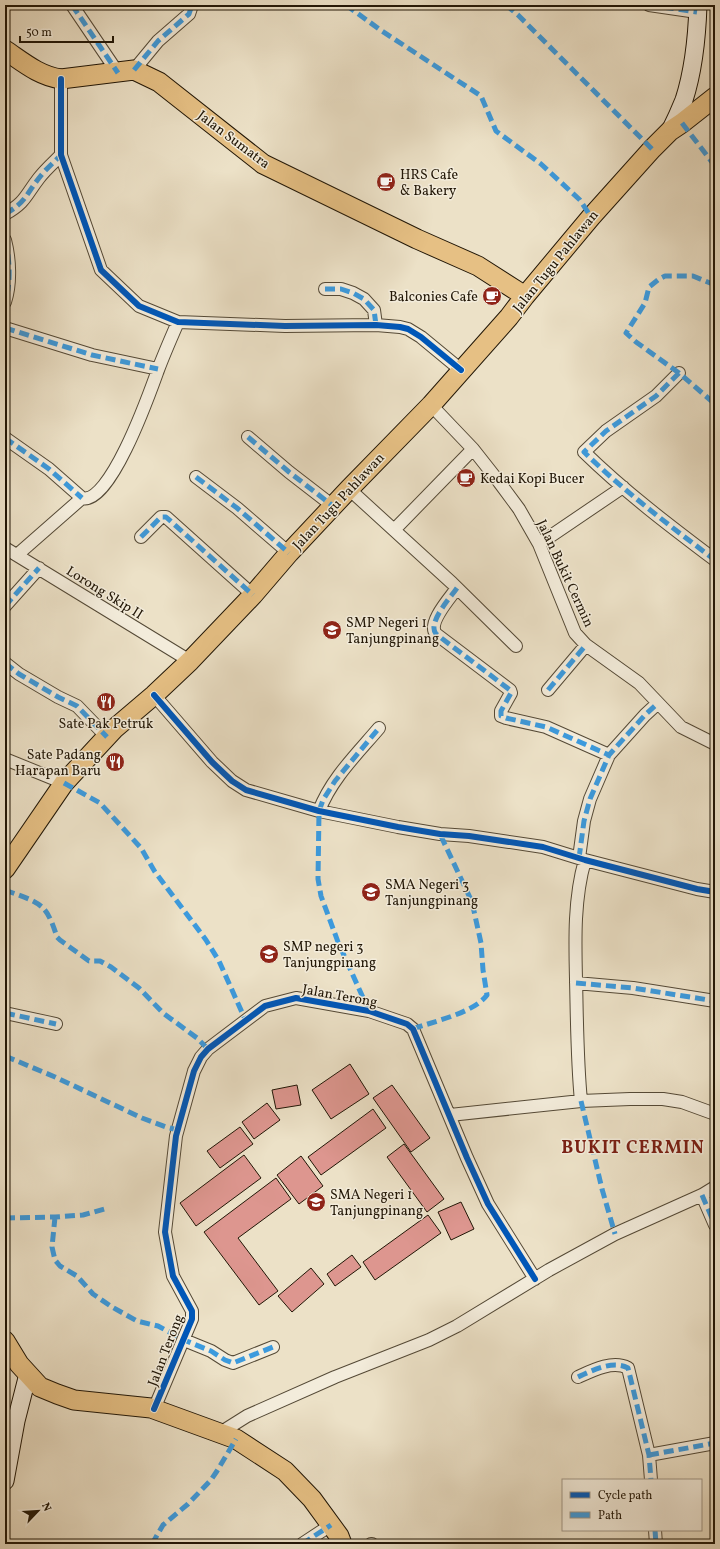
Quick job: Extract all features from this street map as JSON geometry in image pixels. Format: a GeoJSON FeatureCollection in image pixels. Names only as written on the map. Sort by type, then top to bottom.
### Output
{"type":"FeatureCollection","features":[{"type":"Feature","properties":{"kind":"main road"},"geometry":{"type":"LineString","coordinates":[[5,50],[38,72],[49,77],[61,79],[126,71]]}},
{"type":"Feature","properties":{"kind":"main road","name":"Jalan Sumatra"},"geometry":{"type":"LineString","coordinates":[[126,71],[159,82],[263,164],[417,239],[478,266],[525,296]]}},
{"type":"Feature","properties":{"kind":"main road","name":"Jalan Tugu Pahlawan"},"geometry":{"type":"LineString","coordinates":[[5,869],[64,783],[114,729],[190,662],[349,489],[431,405],[460,370],[509,317],[620,183],[670,131],[714,97]]}},
{"type":"Feature","properties":{"kind":"main road"},"geometry":{"type":"LineString","coordinates":[[5,1341],[19,1364],[40,1387],[74,1400],[154,1409],[236,1439],[285,1471],[312,1499],[339,1536],[342,1544]]}},
{"type":"Feature","properties":{"kind":"street"},"geometry":{"type":"LineString","coordinates":[[72,5],[126,71],[189,14],[192,5]]}},
{"type":"Feature","properties":{"kind":"street"},"geometry":{"type":"LineString","coordinates":[[649,5],[697,9],[696,50],[684,101],[670,131]]}},
{"type":"Feature","properties":{"kind":"street"},"geometry":{"type":"LineString","coordinates":[[61,79],[61,155],[101,270],[139,306],[178,322],[285,326],[376,325],[400,327],[408,329],[421,337],[460,370]]}},
{"type":"Feature","properties":{"kind":"street"},"geometry":{"type":"LineString","coordinates":[[688,84],[700,93],[714,97]]}},
{"type":"Feature","properties":{"kind":"street"},"geometry":{"type":"LineString","coordinates":[[5,214],[26,198],[39,177],[61,155]]}},
{"type":"Feature","properties":{"kind":"street"},"geometry":{"type":"LineString","coordinates":[[5,240],[7,248],[8,289],[5,302]]}},
{"type":"Feature","properties":{"kind":"street"},"geometry":{"type":"LineString","coordinates":[[325,289],[341,289],[364,299],[374,310],[376,325]]}},
{"type":"Feature","properties":{"kind":"street"},"geometry":{"type":"LineString","coordinates":[[5,438],[49,469],[82,498],[86,499],[93,497],[117,465],[131,439],[178,322]]}},
{"type":"Feature","properties":{"kind":"street"},"geometry":{"type":"LineString","coordinates":[[5,328],[92,355],[158,370]]}},
{"type":"Feature","properties":{"kind":"street"},"geometry":{"type":"LineString","coordinates":[[679,374],[656,396],[606,431],[584,452],[675,531],[715,560]]}},
{"type":"Feature","properties":{"kind":"street","name":"Jalan Bukit Cermin"},"geometry":{"type":"LineString","coordinates":[[431,405],[473,450],[500,482],[519,509],[539,544],[576,634],[586,645],[639,683],[681,727],[715,744]]}},
{"type":"Feature","properties":{"kind":"street"},"geometry":{"type":"LineString","coordinates":[[248,437],[294,476],[334,506]]}},
{"type":"Feature","properties":{"kind":"street"},"geometry":{"type":"LineString","coordinates":[[394,530],[473,450]]}},
{"type":"Feature","properties":{"kind":"street"},"geometry":{"type":"LineString","coordinates":[[196,476],[289,553]]}},
{"type":"Feature","properties":{"kind":"street"},"geometry":{"type":"LineString","coordinates":[[539,544],[623,487]]}},
{"type":"Feature","properties":{"kind":"street"},"geometry":{"type":"LineString","coordinates":[[349,489],[457,588],[516,646]]}},
{"type":"Feature","properties":{"kind":"street"},"geometry":{"type":"LineString","coordinates":[[17,554],[82,498]]}},
{"type":"Feature","properties":{"kind":"street"},"geometry":{"type":"LineString","coordinates":[[141,537],[161,517],[166,517],[253,595]]}},
{"type":"Feature","properties":{"kind":"street","name":"Lorong Skip II"},"geometry":{"type":"LineString","coordinates":[[5,548],[190,662]]}},
{"type":"Feature","properties":{"kind":"street"},"geometry":{"type":"LineString","coordinates":[[5,606],[39,568]]}},
{"type":"Feature","properties":{"kind":"street"},"geometry":{"type":"LineString","coordinates":[[457,588],[434,623],[433,630],[436,634],[510,690],[511,693],[501,711],[501,716],[546,727],[609,756]]}},
{"type":"Feature","properties":{"kind":"street"},"geometry":{"type":"LineString","coordinates":[[548,690],[586,645]]}},
{"type":"Feature","properties":{"kind":"street"},"geometry":{"type":"LineString","coordinates":[[5,663],[19,674],[58,697],[77,706],[107,737]]}},
{"type":"Feature","properties":{"kind":"street"},"geometry":{"type":"LineString","coordinates":[[154,695],[212,762],[232,781],[246,790],[319,811],[440,834],[469,836],[543,848],[697,889],[715,892]]}},
{"type":"Feature","properties":{"kind":"street"},"geometry":{"type":"LineString","coordinates":[[581,1101],[578,1066],[576,945],[578,890],[582,859],[584,821],[590,799],[609,756],[645,715],[658,703]]}},
{"type":"Feature","properties":{"kind":"street"},"geometry":{"type":"LineString","coordinates":[[319,811],[323,800],[335,781],[379,728]]}},
{"type":"Feature","properties":{"kind":"street"},"geometry":{"type":"LineString","coordinates":[[5,759],[64,783]]}},
{"type":"Feature","properties":{"kind":"street"},"geometry":{"type":"LineString","coordinates":[[576,983],[633,988],[715,1002]]}},
{"type":"Feature","properties":{"kind":"street","name":"Jalan Terong"},"geometry":{"type":"LineString","coordinates":[[154,1409],[192,1319],[192,1311],[173,1276],[168,1256],[165,1232],[176,1136],[194,1071],[201,1057],[208,1049],[266,1006],[296,998],[369,1011],[407,1024],[413,1029],[488,1204],[535,1279]]}},
{"type":"Feature","properties":{"kind":"street"},"geometry":{"type":"LineString","coordinates":[[5,1012],[56,1024]]}},
{"type":"Feature","properties":{"kind":"street"},"geometry":{"type":"LineString","coordinates":[[450,1115],[581,1101],[630,1099],[663,1099],[682,1102],[715,1114]]}},
{"type":"Feature","properties":{"kind":"street"},"geometry":{"type":"LineString","coordinates":[[220,1434],[247,1416],[335,1377],[429,1340],[462,1323],[549,1270],[626,1228],[702,1195],[715,1187]]}},
{"type":"Feature","properties":{"kind":"street"},"geometry":{"type":"LineString","coordinates":[[702,1195],[715,1225]]}},
{"type":"Feature","properties":{"kind":"street"},"geometry":{"type":"LineString","coordinates":[[184,1340],[211,1351],[233,1363],[273,1347]]}},
{"type":"Feature","properties":{"kind":"street"},"geometry":{"type":"LineString","coordinates":[[578,1377],[605,1366],[622,1365],[628,1368],[636,1399],[640,1424],[649,1455],[651,1479]]}},
{"type":"Feature","properties":{"kind":"street"},"geometry":{"type":"LineString","coordinates":[[5,1480],[16,1421],[28,1374]]}},
{"type":"Feature","properties":{"kind":"street"},"geometry":{"type":"LineString","coordinates":[[649,1455],[715,1443]]}},
{"type":"Feature","properties":{"kind":"street"},"geometry":{"type":"LineString","coordinates":[[302,1544],[331,1525]]}},
{"type":"Feature","properties":{"kind":"street"},"geometry":{"type":"LineString","coordinates":[[655,1531],[656,1544]]}},
{"type":"Feature","properties":{"kind":"building"},"geometry":{"type":"Polygon","coordinates":[[[350,1064],[369,1094],[331,1119],[312,1090],[350,1064]]]}},
{"type":"Feature","properties":{"kind":"building"},"geometry":{"type":"Polygon","coordinates":[[[297,1085],[301,1105],[276,1109],[272,1090],[297,1085]]]}},
{"type":"Feature","properties":{"kind":"building"},"geometry":{"type":"Polygon","coordinates":[[[392,1085],[430,1138],[411,1152],[373,1098],[392,1085]]]}},
{"type":"Feature","properties":{"kind":"building"},"geometry":{"type":"Polygon","coordinates":[[[267,1103],[280,1120],[254,1139],[242,1122],[267,1103]]]}},
{"type":"Feature","properties":{"kind":"building"},"geometry":{"type":"Polygon","coordinates":[[[373,1109],[386,1128],[321,1175],[308,1157],[373,1109]]]}},
{"type":"Feature","properties":{"kind":"building"},"geometry":{"type":"Polygon","coordinates":[[[240,1127],[253,1144],[220,1168],[207,1151],[240,1127]]]}},
{"type":"Feature","properties":{"kind":"building"},"geometry":{"type":"Polygon","coordinates":[[[404,1144],[444,1199],[427,1212],[387,1157],[404,1144]]]}},
{"type":"Feature","properties":{"kind":"building"},"geometry":{"type":"Polygon","coordinates":[[[244,1155],[261,1178],[196,1226],[180,1203],[244,1155]]]}},
{"type":"Feature","properties":{"kind":"building"},"geometry":{"type":"Polygon","coordinates":[[[301,1156],[323,1186],[299,1204],[277,1175],[301,1156]]]}},
{"type":"Feature","properties":{"kind":"building"},"geometry":{"type":"Polygon","coordinates":[[[276,1178],[291,1199],[238,1238],[278,1291],[259,1305],[204,1232],[276,1178]]]}},
{"type":"Feature","properties":{"kind":"building"},"geometry":{"type":"Polygon","coordinates":[[[461,1202],[474,1229],[451,1240],[438,1212],[461,1202]]]}},
{"type":"Feature","properties":{"kind":"building"},"geometry":{"type":"Polygon","coordinates":[[[428,1215],[441,1233],[375,1280],[363,1262],[428,1215]]]}},
{"type":"Feature","properties":{"kind":"building"},"geometry":{"type":"Polygon","coordinates":[[[352,1255],[361,1267],[335,1286],[327,1274],[352,1255]]]}},
{"type":"Feature","properties":{"kind":"building"},"geometry":{"type":"Polygon","coordinates":[[[311,1268],[324,1284],[292,1312],[278,1296],[311,1268]]]}},
{"type":"Feature","properties":{"kind":"marked path"},"geometry":{"type":"LineString","coordinates":[[72,5],[118,73]]}},
{"type":"Feature","properties":{"kind":"marked path"},"geometry":{"type":"LineString","coordinates":[[134,70],[158,41],[189,14],[192,5]]}},
{"type":"Feature","properties":{"kind":"marked path"},"geometry":{"type":"LineString","coordinates":[[346,5],[379,29],[481,96],[496,131],[541,164],[580,200],[591,217]]}},
{"type":"Feature","properties":{"kind":"marked path"},"geometry":{"type":"LineString","coordinates":[[506,5],[518,15],[652,149]]}},
{"type":"Feature","properties":{"kind":"marked path"},"geometry":{"type":"LineString","coordinates":[[649,5],[697,12]]}},
{"type":"Feature","properties":{"kind":"marked path"},"geometry":{"type":"LineString","coordinates":[[682,123],[715,166]]}},
{"type":"Feature","properties":{"kind":"marked path"},"geometry":{"type":"LineString","coordinates":[[5,214],[12,210],[25,198],[41,175],[61,155]]}},
{"type":"Feature","properties":{"kind":"marked path"},"geometry":{"type":"LineString","coordinates":[[5,240],[9,271],[5,302]]}},
{"type":"Feature","properties":{"kind":"marked path"},"geometry":{"type":"LineString","coordinates":[[715,285],[693,276],[665,276],[659,279],[649,287],[645,303],[626,333],[679,373],[715,404]]}},
{"type":"Feature","properties":{"kind":"marked path"},"geometry":{"type":"LineString","coordinates":[[325,289],[341,289],[364,299],[374,310],[376,325]]}},
{"type":"Feature","properties":{"kind":"marked path"},"geometry":{"type":"LineString","coordinates":[[5,328],[92,355],[158,369]]}},
{"type":"Feature","properties":{"kind":"marked path"},"geometry":{"type":"LineString","coordinates":[[679,373],[656,396],[606,431],[584,452],[632,495],[715,560]]}},
{"type":"Feature","properties":{"kind":"marked path"},"geometry":{"type":"LineString","coordinates":[[248,437],[289,472],[333,506]]}},
{"type":"Feature","properties":{"kind":"marked path"},"geometry":{"type":"LineString","coordinates":[[5,438],[49,469],[82,498]]}},
{"type":"Feature","properties":{"kind":"marked path"},"geometry":{"type":"LineString","coordinates":[[196,477],[237,508],[289,553]]}},
{"type":"Feature","properties":{"kind":"marked path"},"geometry":{"type":"LineString","coordinates":[[141,537],[161,517],[166,517],[253,595]]}},
{"type":"Feature","properties":{"kind":"marked path"},"geometry":{"type":"LineString","coordinates":[[5,606],[39,568]]}},
{"type":"Feature","properties":{"kind":"marked path"},"geometry":{"type":"LineString","coordinates":[[457,588],[440,611],[434,624],[434,629],[436,634],[510,690],[511,693],[501,711],[501,716],[546,727],[609,755]]}},
{"type":"Feature","properties":{"kind":"marked path"},"geometry":{"type":"LineString","coordinates":[[548,690],[586,645]]}},
{"type":"Feature","properties":{"kind":"marked path"},"geometry":{"type":"LineString","coordinates":[[5,663],[19,674],[58,697],[77,706],[107,737]]}},
{"type":"Feature","properties":{"kind":"marked path"},"geometry":{"type":"LineString","coordinates":[[579,858],[584,821],[590,799],[609,755],[645,715],[658,703]]}},
{"type":"Feature","properties":{"kind":"marked path"},"geometry":{"type":"LineString","coordinates":[[369,1011],[338,942],[321,896],[318,879],[319,811],[323,800],[335,781],[379,728]]}},
{"type":"Feature","properties":{"kind":"marked path"},"geometry":{"type":"LineString","coordinates":[[64,783],[100,803],[141,848],[155,872],[206,940],[219,961],[245,1019]]}},
{"type":"Feature","properties":{"kind":"marked path"},"geometry":{"type":"LineString","coordinates":[[413,1029],[463,1012],[473,1007],[487,995],[481,943],[472,902],[440,834]]}},
{"type":"Feature","properties":{"kind":"marked path"},"geometry":{"type":"LineString","coordinates":[[5,890],[30,900],[43,908],[48,914],[57,937],[60,940],[89,961],[100,961],[111,967],[139,988],[163,1013],[197,1038],[208,1049]]}},
{"type":"Feature","properties":{"kind":"marked path"},"geometry":{"type":"LineString","coordinates":[[576,983],[633,988],[715,1001]]}},
{"type":"Feature","properties":{"kind":"marked path"},"geometry":{"type":"LineString","coordinates":[[5,1013],[56,1024]]}},
{"type":"Feature","properties":{"kind":"marked path"},"geometry":{"type":"LineString","coordinates":[[5,1056],[55,1077],[142,1118],[178,1130]]}},
{"type":"Feature","properties":{"kind":"marked path"},"geometry":{"type":"LineString","coordinates":[[581,1101],[602,1189],[615,1234]]}},
{"type":"Feature","properties":{"kind":"marked path"},"geometry":{"type":"LineString","coordinates":[[702,1195],[715,1225]]}},
{"type":"Feature","properties":{"kind":"marked path"},"geometry":{"type":"LineString","coordinates":[[5,1218],[83,1215],[108,1208]]}},
{"type":"Feature","properties":{"kind":"marked path"},"geometry":{"type":"LineString","coordinates":[[55,1217],[52,1247],[55,1260],[60,1266],[77,1276],[93,1294],[112,1307],[137,1321],[158,1326],[233,1363],[273,1347]]}},
{"type":"Feature","properties":{"kind":"marked path"},"geometry":{"type":"LineString","coordinates":[[578,1377],[610,1365],[628,1368],[649,1455],[651,1479]]}},
{"type":"Feature","properties":{"kind":"marked path"},"geometry":{"type":"LineString","coordinates":[[152,1544],[163,1525],[188,1504],[211,1480],[236,1439]]}},
{"type":"Feature","properties":{"kind":"marked path"},"geometry":{"type":"LineString","coordinates":[[649,1455],[715,1443]]}},
{"type":"Feature","properties":{"kind":"marked path"},"geometry":{"type":"LineString","coordinates":[[302,1544],[331,1525]]}},
{"type":"Feature","properties":{"kind":"marked path"},"geometry":{"type":"LineString","coordinates":[[655,1531],[656,1544]]}},
{"type":"Feature","properties":{"kind":"cycle path"},"geometry":{"type":"LineString","coordinates":[[61,79],[61,155],[101,270],[139,306],[178,322],[285,326],[376,325],[400,327],[408,329],[421,337],[461,370]]}},
{"type":"Feature","properties":{"kind":"cycle path"},"geometry":{"type":"LineString","coordinates":[[154,695],[212,762],[232,781],[246,790],[319,811],[398,827],[543,847],[585,860],[697,889],[715,892]]}},
{"type":"Feature","properties":{"kind":"cycle path"},"geometry":{"type":"LineString","coordinates":[[154,1409],[192,1319],[192,1311],[173,1276],[165,1232],[176,1136],[194,1071],[201,1057],[208,1049],[265,1006],[296,998],[369,1011],[407,1024],[413,1029],[488,1204],[535,1279]]}},
{"type":"Feature","properties":{"kind":"place","name":"HRS Cafe & Bakery"},"geometry":{"type":"Point","coordinates":[386,182]}},
{"type":"Feature","properties":{"kind":"place","name":"Balconies Cafe"},"geometry":{"type":"Point","coordinates":[492,296]}},
{"type":"Feature","properties":{"kind":"place","name":"Kedai Kopi Bucer"},"geometry":{"type":"Point","coordinates":[466,478]}},
{"type":"Feature","properties":{"kind":"place","name":"SMP Negeri 1 Tanjungpinang"},"geometry":{"type":"Point","coordinates":[332,630]}},
{"type":"Feature","properties":{"kind":"place","name":"Sate Pak Petruk"},"geometry":{"type":"Point","coordinates":[106,702]}},
{"type":"Feature","properties":{"kind":"place","name":"Sate Padang Harapan Baru"},"geometry":{"type":"Point","coordinates":[115,762]}},
{"type":"Feature","properties":{"kind":"place","name":"SMA Negeri 3 Tanjungpinang"},"geometry":{"type":"Point","coordinates":[371,892]}},
{"type":"Feature","properties":{"kind":"place","name":"SMP negeri 3 Tanjungpinang"},"geometry":{"type":"Point","coordinates":[269,954]}},
{"type":"Feature","properties":{"kind":"place","name":"SMA Negeri 1 Tanjungpinang"},"geometry":{"type":"Point","coordinates":[316,1202]}},
{"type":"Feature","properties":{"kind":"district","name":"BUKIT CERMIN"},"geometry":{"type":"Point","coordinates":[633,1147]}}]}
